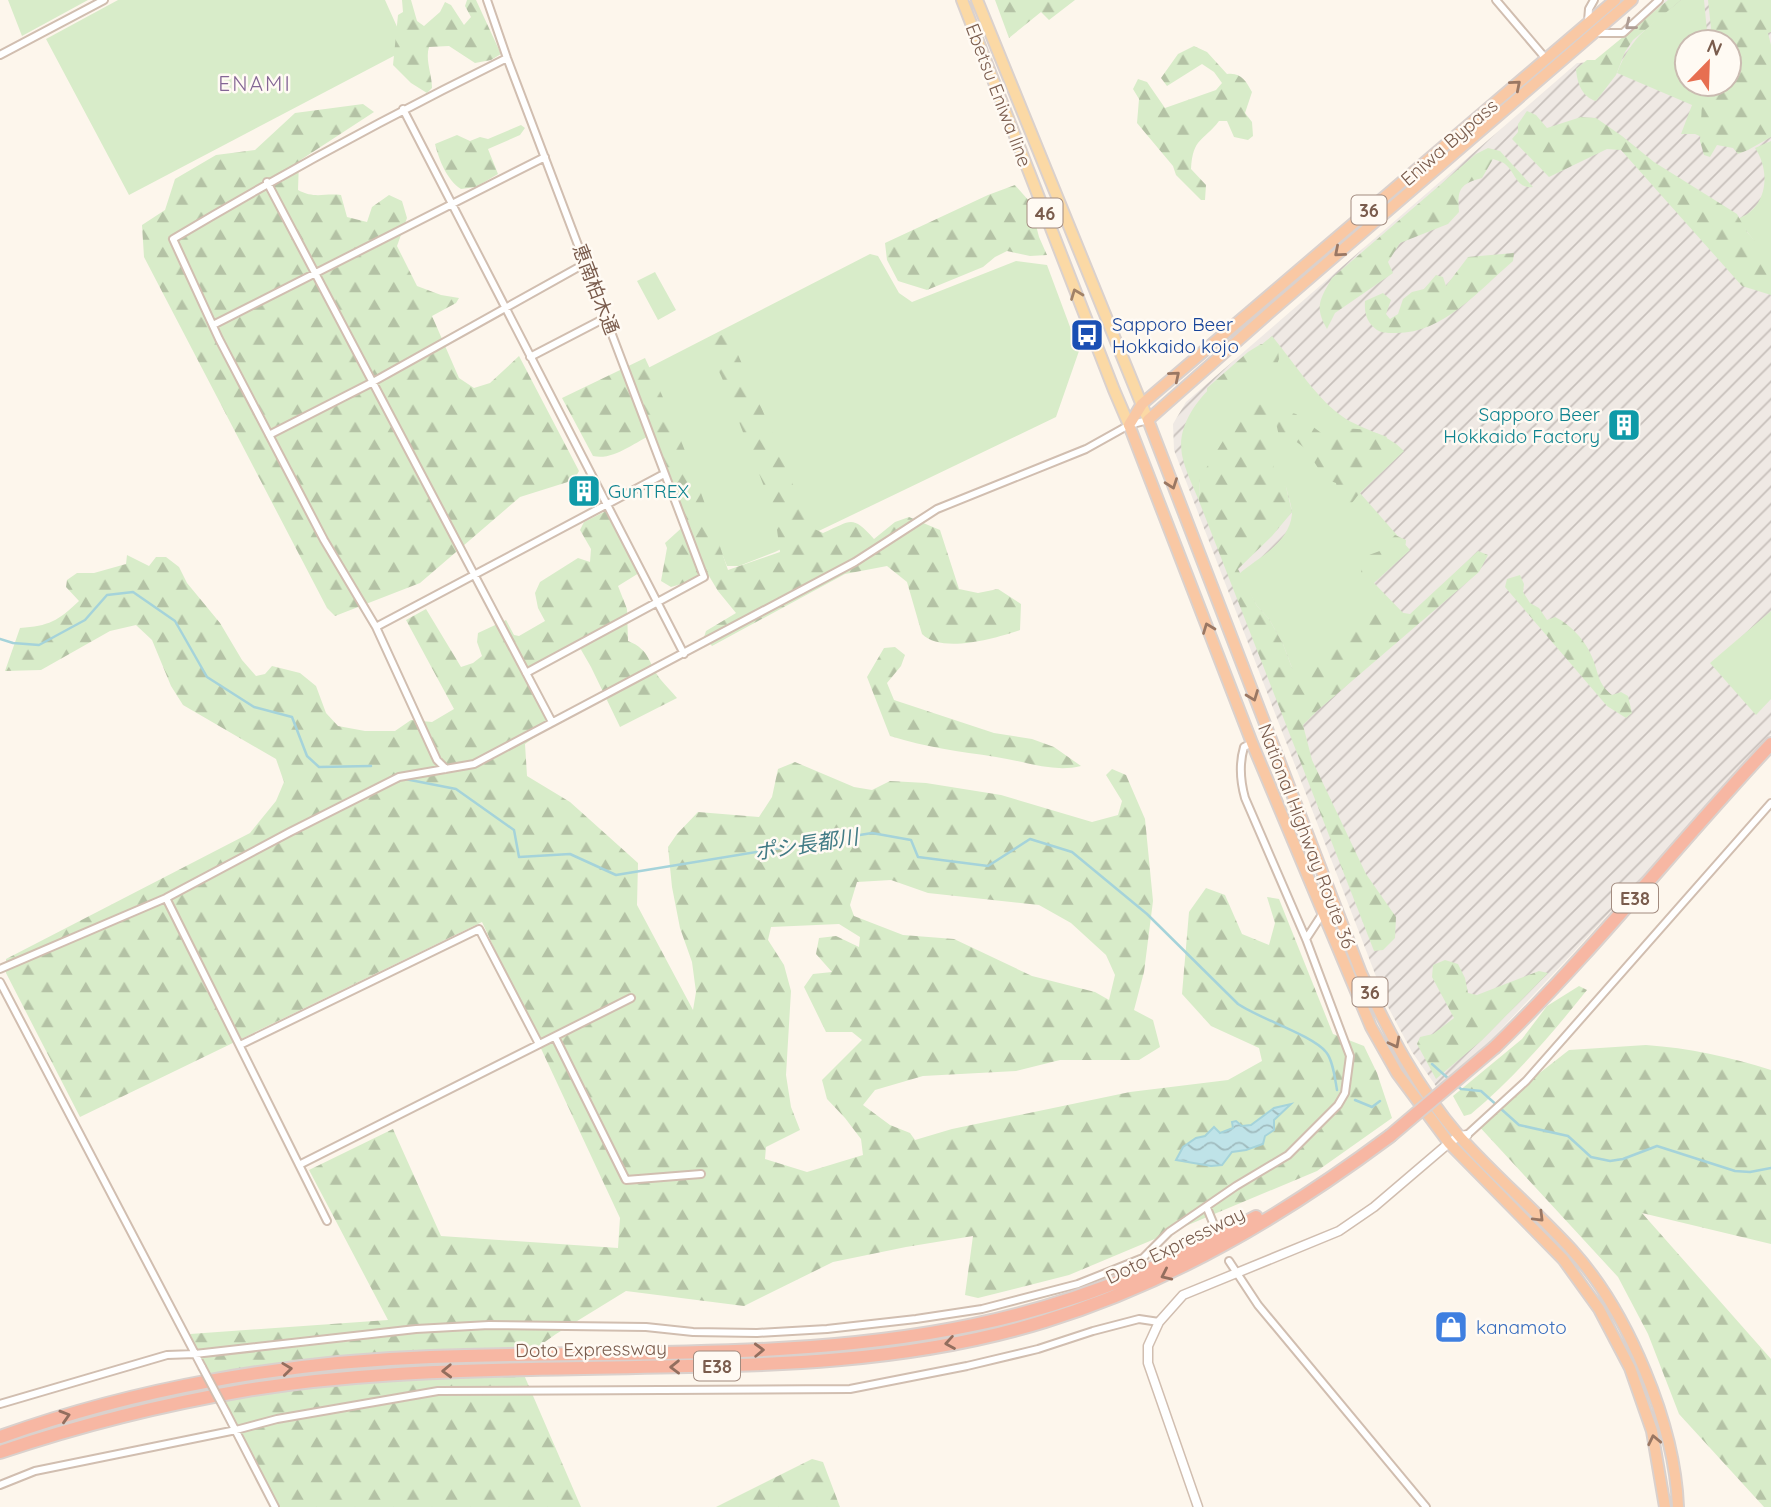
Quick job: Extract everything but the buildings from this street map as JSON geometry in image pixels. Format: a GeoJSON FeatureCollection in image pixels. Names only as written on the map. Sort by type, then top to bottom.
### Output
{"type":"FeatureCollection","features":[{"type":"Feature","properties":{"kind":"highway","name":"Eniwa Bypass"},"geometry":{"type":"LineString","coordinates":[[1591,28],[1615,0]]}},
{"type":"Feature","properties":{"kind":"highway","name":"Eniwa Bypass"},"geometry":{"type":"LineString","coordinates":[[1148,420],[1591,28],[1632,0]]}},
{"type":"Feature","properties":{"kind":"highway","name":"Eniwa Bypass"},"geometry":{"type":"LineString","coordinates":[[1129,425],[1142,404],[1550,64]]}},
{"type":"Feature","properties":{"kind":"highway","name":"National Highway Route 36"},"geometry":{"type":"LineString","coordinates":[[1148,420],[1361,973],[1405,1063],[1463,1136],[1574,1252],[1612,1305],[1643,1362],[1665,1429],[1678,1507]]}},
{"type":"Feature","properties":{"kind":"highway","name":"National Highway Route 36"},"geometry":{"type":"LineString","coordinates":[[1129,425],[1252,743],[1371,1027],[1396,1073],[1449,1143],[1563,1259],[1599,1309],[1630,1368],[1652,1432],[1665,1507]]}},
{"type":"Feature","properties":{"kind":"highway","name":"Doto Expressway"},"geometry":{"type":"LineString","coordinates":[[0,1452],[82,1427],[162,1407],[249,1390],[340,1378],[521,1369],[775,1364],[873,1357],[979,1338],[1043,1322],[1105,1301],[1168,1274],[1289,1207],[1390,1136],[1495,1047],[1575,965],[1771,744]]}},
{"type":"Feature","properties":{"kind":"highway","name":"Doto Expressway"},"geometry":{"type":"LineString","coordinates":[[0,1437],[89,1409],[158,1392],[244,1375],[337,1363],[427,1357],[773,1349],[873,1341],[974,1325],[1101,1288],[1162,1263],[1284,1202],[1390,1136]]}},
{"type":"Feature","properties":{"kind":"main road","name":"Ebetsu Eniwa line"},"geometry":{"type":"LineString","coordinates":[[962,0],[1129,425]]}},
{"type":"Feature","properties":{"kind":"main road","name":"Ebetsu Eniwa line"},"geometry":{"type":"LineString","coordinates":[[977,0],[1148,420]]}},
{"type":"Feature","properties":{"kind":"street"},"geometry":{"type":"LineString","coordinates":[[0,55],[104,0]]}},
{"type":"Feature","properties":{"kind":"street","name":"恵南柏木通"},"geometry":{"type":"LineString","coordinates":[[487,0],[506,58],[704,577],[658,602]]}},
{"type":"Feature","properties":{"kind":"street"},"geometry":{"type":"LineString","coordinates":[[1496,0],[1550,64]]}},
{"type":"Feature","properties":{"kind":"street"},"geometry":{"type":"LineString","coordinates":[[1594,0],[1589,9],[1591,28],[1623,33],[1659,0]]}},
{"type":"Feature","properties":{"kind":"street"},"geometry":{"type":"LineString","coordinates":[[446,769],[437,760],[376,627],[324,540],[213,325],[173,239],[267,182],[403,109],[506,58]]}},
{"type":"Feature","properties":{"kind":"street"},"geometry":{"type":"LineString","coordinates":[[403,109],[684,654]]}},
{"type":"Feature","properties":{"kind":"street"},"geometry":{"type":"LineString","coordinates":[[213,325],[545,157]]}},
{"type":"Feature","properties":{"kind":"street"},"geometry":{"type":"LineString","coordinates":[[267,182],[552,722]]}},
{"type":"Feature","properties":{"kind":"street"},"geometry":{"type":"LineString","coordinates":[[270,435],[371,383],[586,263]]}},
{"type":"Feature","properties":{"kind":"street"},"geometry":{"type":"LineString","coordinates":[[530,357],[607,317]]}},
{"type":"Feature","properties":{"kind":"street"},"geometry":{"type":"LineString","coordinates":[[0,969],[166,898],[399,777],[474,764],[855,562],[937,509],[1086,449],[1129,425],[1148,420]]}},
{"type":"Feature","properties":{"kind":"street"},"geometry":{"type":"LineString","coordinates":[[376,627],[664,474]]}},
{"type":"Feature","properties":{"kind":"street"},"geometry":{"type":"LineString","coordinates":[[526,673],[658,602]]}},
{"type":"Feature","properties":{"kind":"street"},"geometry":{"type":"LineString","coordinates":[[0,1404],[167,1355],[416,1329],[489,1325],[646,1327],[693,1332],[757,1333],[916,1320],[1034,1297],[1143,1258],[1169,1232],[1236,1186],[1288,1155],[1338,1105],[1345,1093],[1350,1056],[1306,939],[1243,790],[1240,759],[1244,747],[1252,743]]}},
{"type":"Feature","properties":{"kind":"street"},"geometry":{"type":"LineString","coordinates":[[1198,1507],[1148,1363],[1148,1346],[1159,1322],[1183,1294],[1339,1231],[1374,1207],[1449,1143],[1463,1136],[1527,1081],[1771,803]]}},
{"type":"Feature","properties":{"kind":"street"},"geometry":{"type":"LineString","coordinates":[[166,898],[327,1221]]}},
{"type":"Feature","properties":{"kind":"street"},"geometry":{"type":"LineString","coordinates":[[1306,939],[1324,913]]}},
{"type":"Feature","properties":{"kind":"street"},"geometry":{"type":"LineString","coordinates":[[240,1045],[479,929],[539,1044]]}},
{"type":"Feature","properties":{"kind":"street"},"geometry":{"type":"LineString","coordinates":[[0,982],[275,1507]]}},
{"type":"Feature","properties":{"kind":"street"},"geometry":{"type":"LineString","coordinates":[[299,1165],[631,998]]}},
{"type":"Feature","properties":{"kind":"street"},"geometry":{"type":"LineString","coordinates":[[555,1037],[626,1180],[701,1174]]}},
{"type":"Feature","properties":{"kind":"street"},"geometry":{"type":"LineString","coordinates":[[1207,1208],[1216,1230]]}},
{"type":"Feature","properties":{"kind":"street"},"geometry":{"type":"LineString","coordinates":[[1229,1261],[1258,1305],[1426,1507]]}},
{"type":"Feature","properties":{"kind":"street"},"geometry":{"type":"LineString","coordinates":[[0,1485],[35,1471],[236,1430],[277,1419],[438,1391],[850,1389],[979,1363],[1139,1320],[1159,1322]]}},
{"type":"Feature","properties":{"kind":"shaded area"},"geometry":{"type":"Polygon","coordinates":[[[1665,0],[1771,0],[1771,735],[1572,954],[1490,1041],[1438,1089],[1412,1052],[1387,1005],[1174,450],[1173,424],[1186,402],[1577,63],[1595,62],[1665,0]]]}},
{"type":"Feature","properties":{"kind":"green space"},"geometry":{"type":"Polygon","coordinates":[[[8,0],[88,0],[22,36],[8,0]]]}},
{"type":"Feature","properties":{"kind":"green space"},"geometry":{"type":"Polygon","coordinates":[[[118,0],[385,0],[407,49],[129,195],[46,39],[118,0]]]}},
{"type":"Feature","properties":{"kind":"green space"},"geometry":{"type":"Polygon","coordinates":[[[402,0],[411,0],[417,21],[424,26],[440,12],[445,2],[451,5],[464,25],[471,17],[465,6],[467,0],[476,0],[501,54],[491,60],[475,63],[449,46],[429,47],[432,88],[427,93],[411,83],[393,65],[398,15],[403,12],[402,0]]]}},
{"type":"Feature","properties":{"kind":"green space"},"geometry":{"type":"Polygon","coordinates":[[[995,0],[1075,0],[1049,20],[1041,12],[1009,38],[995,0]]]}},
{"type":"Feature","properties":{"kind":"green space"},"geometry":{"type":"Polygon","coordinates":[[[1668,0],[1681,0],[1633,40],[1616,75],[1596,101],[1587,96],[1579,84],[1576,69],[1587,60],[1595,60],[1668,0]]]}},
{"type":"Feature","properties":{"kind":"green space"},"geometry":{"type":"Polygon","coordinates":[[[1681,0],[1704,0],[1707,28],[1673,28],[1673,97],[1617,73],[1629,49],[1652,24],[1681,0]]]}},
{"type":"Feature","properties":{"kind":"green space"},"geometry":{"type":"Polygon","coordinates":[[[1708,0],[1771,0],[1771,32],[1768,33],[1771,45],[1771,137],[1738,154],[1733,148],[1717,145],[1710,157],[1704,155],[1700,141],[1702,98],[1743,98],[1743,28],[1711,28],[1708,0]]]}},
{"type":"Feature","properties":{"kind":"green space"},"geometry":{"type":"Polygon","coordinates":[[[1194,46],[1207,52],[1227,74],[1236,74],[1242,78],[1252,92],[1245,113],[1252,122],[1253,136],[1248,140],[1234,137],[1227,121],[1219,121],[1194,151],[1191,169],[1206,185],[1205,200],[1201,200],[1176,175],[1173,166],[1137,123],[1139,99],[1133,89],[1138,79],[1147,82],[1165,108],[1216,90],[1222,83],[1214,72],[1202,64],[1167,86],[1161,78],[1178,54],[1194,46]]]}},
{"type":"Feature","properties":{"kind":"green space"},"geometry":{"type":"Polygon","coordinates":[[[1676,98],[1705,98],[1704,138],[1695,134],[1681,134],[1692,105],[1676,98]]]}},
{"type":"Feature","properties":{"kind":"green space"},"geometry":{"type":"Polygon","coordinates":[[[363,104],[374,112],[299,161],[298,190],[314,195],[341,195],[347,217],[367,222],[372,207],[389,195],[402,201],[407,218],[397,246],[417,286],[459,298],[456,303],[432,316],[459,378],[474,388],[490,383],[519,356],[579,471],[574,480],[520,497],[420,583],[335,616],[327,608],[144,257],[142,225],[165,210],[175,179],[216,155],[255,150],[295,113],[363,104]]]}},
{"type":"Feature","properties":{"kind":"green space"},"geometry":{"type":"Polygon","coordinates":[[[1527,111],[1536,115],[1547,128],[1581,117],[1596,118],[1654,162],[1737,214],[1747,232],[1771,259],[1771,295],[1742,286],[1621,150],[1607,149],[1549,177],[1512,139],[1527,111]]]}},
{"type":"Feature","properties":{"kind":"green space"},"geometry":{"type":"Polygon","coordinates":[[[521,125],[525,128],[520,135],[488,149],[498,174],[476,187],[461,189],[441,163],[435,144],[457,135],[470,141],[480,137],[488,139],[521,125]]]}},
{"type":"Feature","properties":{"kind":"green space"},"geometry":{"type":"Polygon","coordinates":[[[1771,141],[1771,262],[1737,219],[1755,207],[1761,198],[1765,178],[1755,148],[1771,141]]]}},
{"type":"Feature","properties":{"kind":"green space"},"geometry":{"type":"Polygon","coordinates":[[[1488,148],[1500,151],[1533,187],[1523,186],[1505,164],[1493,159],[1482,178],[1462,189],[1459,212],[1448,224],[1400,243],[1388,262],[1393,273],[1335,313],[1327,329],[1321,315],[1320,303],[1332,278],[1476,154],[1488,148]]]}},
{"type":"Feature","properties":{"kind":"green space"},"geometry":{"type":"Polygon","coordinates":[[[1015,185],[1030,202],[1039,237],[1047,255],[1030,256],[1007,251],[983,267],[927,290],[898,281],[887,260],[885,243],[1015,185]]]}},
{"type":"Feature","properties":{"kind":"green space"},"geometry":{"type":"Polygon","coordinates":[[[1514,253],[1513,261],[1473,297],[1428,327],[1411,332],[1385,333],[1374,327],[1367,317],[1365,301],[1383,293],[1391,300],[1386,314],[1390,319],[1398,314],[1403,299],[1412,292],[1424,289],[1436,275],[1443,277],[1446,286],[1468,257],[1514,253]]]}},
{"type":"Feature","properties":{"kind":"green space"},"geometry":{"type":"Polygon","coordinates":[[[870,254],[878,256],[899,293],[912,302],[1016,261],[1047,265],[1079,351],[1056,417],[775,552],[739,566],[727,566],[648,368],[870,254]]]}},
{"type":"Feature","properties":{"kind":"green space"},"geometry":{"type":"Polygon","coordinates":[[[655,272],[676,310],[658,320],[637,281],[655,272]]]}},
{"type":"Feature","properties":{"kind":"green space"},"geometry":{"type":"Polygon","coordinates":[[[728,332],[810,527],[823,533],[851,522],[860,526],[874,539],[895,522],[909,517],[940,530],[959,589],[978,593],[998,589],[1021,604],[1020,630],[955,644],[931,640],[922,634],[907,582],[887,566],[845,574],[712,646],[704,637],[706,631],[736,613],[709,576],[671,587],[661,581],[667,548],[665,543],[687,523],[653,434],[608,456],[593,456],[562,398],[645,358],[690,463],[728,570],[780,552],[775,515],[707,346],[710,340],[728,332]]]}},
{"type":"Feature","properties":{"kind":"green space"},"geometry":{"type":"Polygon","coordinates":[[[1272,336],[1330,407],[1347,419],[1389,439],[1404,451],[1360,493],[1410,550],[1374,583],[1408,618],[1303,680],[1294,673],[1283,644],[1239,574],[1272,549],[1285,534],[1292,514],[1286,487],[1200,478],[1199,501],[1182,455],[1182,436],[1198,402],[1211,387],[1272,336]]]}},
{"type":"Feature","properties":{"kind":"green space"},"geometry":{"type":"Polygon","coordinates":[[[1261,344],[1278,351],[1276,367],[1245,370],[1217,395],[1207,392],[1207,388],[1261,344]]]}},
{"type":"Feature","properties":{"kind":"green space"},"geometry":{"type":"Polygon","coordinates":[[[1251,402],[1296,414],[1324,435],[1356,429],[1387,437],[1382,453],[1372,459],[1376,470],[1345,510],[1336,483],[1325,479],[1306,449],[1294,440],[1289,446],[1280,440],[1276,423],[1265,424],[1274,469],[1270,479],[1286,487],[1292,512],[1238,569],[1257,606],[1269,619],[1283,644],[1292,668],[1306,677],[1372,615],[1392,611],[1410,614],[1478,551],[1488,555],[1479,572],[1303,725],[1312,760],[1366,874],[1396,917],[1395,938],[1383,950],[1374,951],[1199,501],[1200,478],[1231,428],[1237,406],[1251,402]]]}},
{"type":"Feature","properties":{"kind":"green space"},"geometry":{"type":"Polygon","coordinates":[[[606,511],[639,573],[618,586],[627,609],[628,641],[645,653],[661,680],[677,698],[620,727],[576,641],[522,672],[546,720],[542,732],[525,744],[527,776],[570,802],[638,863],[637,905],[693,1010],[696,992],[692,962],[680,928],[668,847],[698,812],[759,817],[772,797],[778,769],[795,762],[854,787],[872,790],[890,781],[926,783],[1001,795],[1092,822],[1118,815],[1122,801],[1106,775],[1112,769],[1126,775],[1145,819],[1153,901],[1144,972],[1134,1010],[1153,1020],[1160,1047],[1139,1060],[1060,1060],[1016,1071],[923,1076],[875,1090],[863,1105],[890,1125],[910,1133],[915,1140],[952,1129],[1130,1092],[1228,1080],[1262,1061],[1259,1048],[1211,1026],[1182,994],[1189,912],[1206,888],[1225,895],[1242,934],[1269,945],[1275,923],[1267,897],[1279,899],[1333,1034],[1364,1046],[1377,1073],[1392,1118],[1317,1171],[1069,1275],[978,1298],[965,1295],[973,1236],[833,1262],[744,1306],[626,1291],[518,1361],[581,1507],[275,1507],[190,1334],[388,1320],[309,1170],[393,1129],[441,1236],[618,1248],[620,1218],[482,922],[80,1117],[6,973],[6,959],[250,833],[276,801],[284,782],[276,759],[183,705],[171,686],[152,640],[136,625],[110,631],[41,670],[5,671],[20,628],[53,621],[79,601],[66,587],[67,580],[77,573],[94,573],[126,564],[127,555],[149,566],[156,557],[166,557],[179,567],[187,583],[220,623],[242,660],[256,676],[265,674],[272,666],[300,673],[316,686],[326,713],[338,726],[365,731],[395,731],[411,720],[432,722],[454,709],[406,620],[426,609],[461,667],[473,663],[482,656],[477,642],[478,633],[506,620],[514,635],[519,636],[545,621],[538,608],[535,593],[540,582],[578,558],[590,562],[591,549],[580,530],[584,522],[606,511]],[[891,880],[857,882],[850,905],[854,916],[903,935],[954,939],[1032,976],[1095,992],[1109,1000],[1115,975],[1106,955],[1071,923],[1039,905],[928,893],[891,880]],[[839,924],[771,927],[768,940],[784,965],[791,991],[786,1075],[791,1107],[800,1130],[766,1147],[765,1159],[807,1172],[863,1155],[861,1139],[827,1099],[822,1080],[862,1040],[852,1032],[826,1032],[804,987],[813,974],[832,972],[816,954],[819,938],[836,936],[859,947],[860,937],[839,924]]]}},
{"type":"Feature","properties":{"kind":"green space"},"geometry":{"type":"Polygon","coordinates":[[[1395,535],[1406,540],[1402,552],[1383,569],[1363,580],[1361,571],[1369,555],[1385,549],[1395,535]]]}},
{"type":"Feature","properties":{"kind":"green space"},"geometry":{"type":"Polygon","coordinates":[[[1520,575],[1524,584],[1523,592],[1530,603],[1539,608],[1547,620],[1555,617],[1561,620],[1582,639],[1607,691],[1612,695],[1621,692],[1628,696],[1632,713],[1626,718],[1607,706],[1505,587],[1507,579],[1520,575]]]}},
{"type":"Feature","properties":{"kind":"green space"},"geometry":{"type":"Polygon","coordinates":[[[1771,611],[1771,699],[1756,715],[1710,663],[1771,611]]]}},
{"type":"Feature","properties":{"kind":"green space"},"geometry":{"type":"Polygon","coordinates":[[[895,647],[905,655],[901,666],[887,683],[894,700],[994,733],[1032,739],[1054,747],[1081,766],[1038,766],[890,736],[867,677],[884,648],[895,647]]]}},
{"type":"Feature","properties":{"kind":"green space"},"geometry":{"type":"Polygon","coordinates":[[[1445,960],[1458,964],[1468,993],[1477,995],[1539,971],[1548,973],[1482,1040],[1436,1079],[1417,1044],[1420,1037],[1433,1034],[1454,1018],[1432,977],[1433,965],[1445,960]]]}},
{"type":"Feature","properties":{"kind":"green space"},"geometry":{"type":"Polygon","coordinates":[[[1579,986],[1587,990],[1546,1039],[1487,1100],[1471,1114],[1464,1116],[1453,1096],[1522,1039],[1547,1006],[1579,986]]]}},
{"type":"Feature","properties":{"kind":"green space"},"geometry":{"type":"Polygon","coordinates":[[[1646,1045],[1709,1054],[1771,1070],[1771,1244],[1642,1213],[1771,1359],[1771,1507],[1764,1507],[1679,1414],[1648,1334],[1618,1277],[1476,1123],[1569,1050],[1646,1045]]]}},
{"type":"Feature","properties":{"kind":"green space"},"geometry":{"type":"Polygon","coordinates":[[[812,1459],[823,1462],[840,1507],[716,1507],[812,1459]]]}},
{"type":"Feature","properties":{"kind":"water"},"geometry":{"type":"Polygon","coordinates":[[[1291,1104],[1274,1120],[1274,1130],[1265,1136],[1263,1144],[1232,1152],[1222,1165],[1211,1166],[1176,1160],[1183,1147],[1196,1138],[1205,1136],[1214,1127],[1220,1133],[1233,1128],[1232,1122],[1236,1121],[1242,1126],[1251,1125],[1274,1108],[1291,1104]]]}},
{"type":"Feature","properties":{"kind":"waterway","name":"ポシ長都川"},"geometry":{"type":"LineString","coordinates":[[0,639],[39,645],[85,620],[107,595],[133,592],[175,621],[207,677],[254,707],[292,717],[307,756],[319,767],[371,766]]}},
{"type":"Feature","properties":{"kind":"waterway","name":"ポシ長都川"},"geometry":{"type":"LineString","coordinates":[[405,779],[456,789],[514,830],[519,857],[570,854],[616,875],[872,833],[911,840],[918,857],[988,866],[1030,839],[1072,852],[1147,914],[1238,1004],[1298,1033],[1326,1052],[1337,1090]]}},
{"type":"Feature","properties":{"kind":"waterway","name":"ポシ長都川"},"geometry":{"type":"LineString","coordinates":[[1432,1064],[1450,1080]]}},
{"type":"Feature","properties":{"kind":"waterway","name":"ポシ長都川"},"geometry":{"type":"LineString","coordinates":[[1455,1084],[1461,1089],[1481,1091],[1519,1125],[1568,1136],[1591,1157],[1610,1161],[1623,1159],[1657,1146],[1735,1171],[1750,1172],[1771,1168]]}},
{"type":"Feature","properties":{"kind":"waterway","name":"ポシ長都川"},"geometry":{"type":"LineString","coordinates":[[1355,1100],[1372,1107],[1380,1101]]}},
{"type":"Feature","properties":{"kind":"place","name":"Sapporo Beer Hokkaido kojo"},"geometry":{"type":"Point","coordinates":[1087,335]}},
{"type":"Feature","properties":{"kind":"place","name":"Sapporo Beer Hokkaido Factory"},"geometry":{"type":"Point","coordinates":[1624,425]}},
{"type":"Feature","properties":{"kind":"place","name":"GunTREX"},"geometry":{"type":"Point","coordinates":[584,491]}},
{"type":"Feature","properties":{"kind":"place","name":"kanamoto"},"geometry":{"type":"Point","coordinates":[1451,1327]}},
{"type":"Feature","properties":{"kind":"district","name":"ENAMI"},"geometry":{"type":"Point","coordinates":[255,83]}}]}
